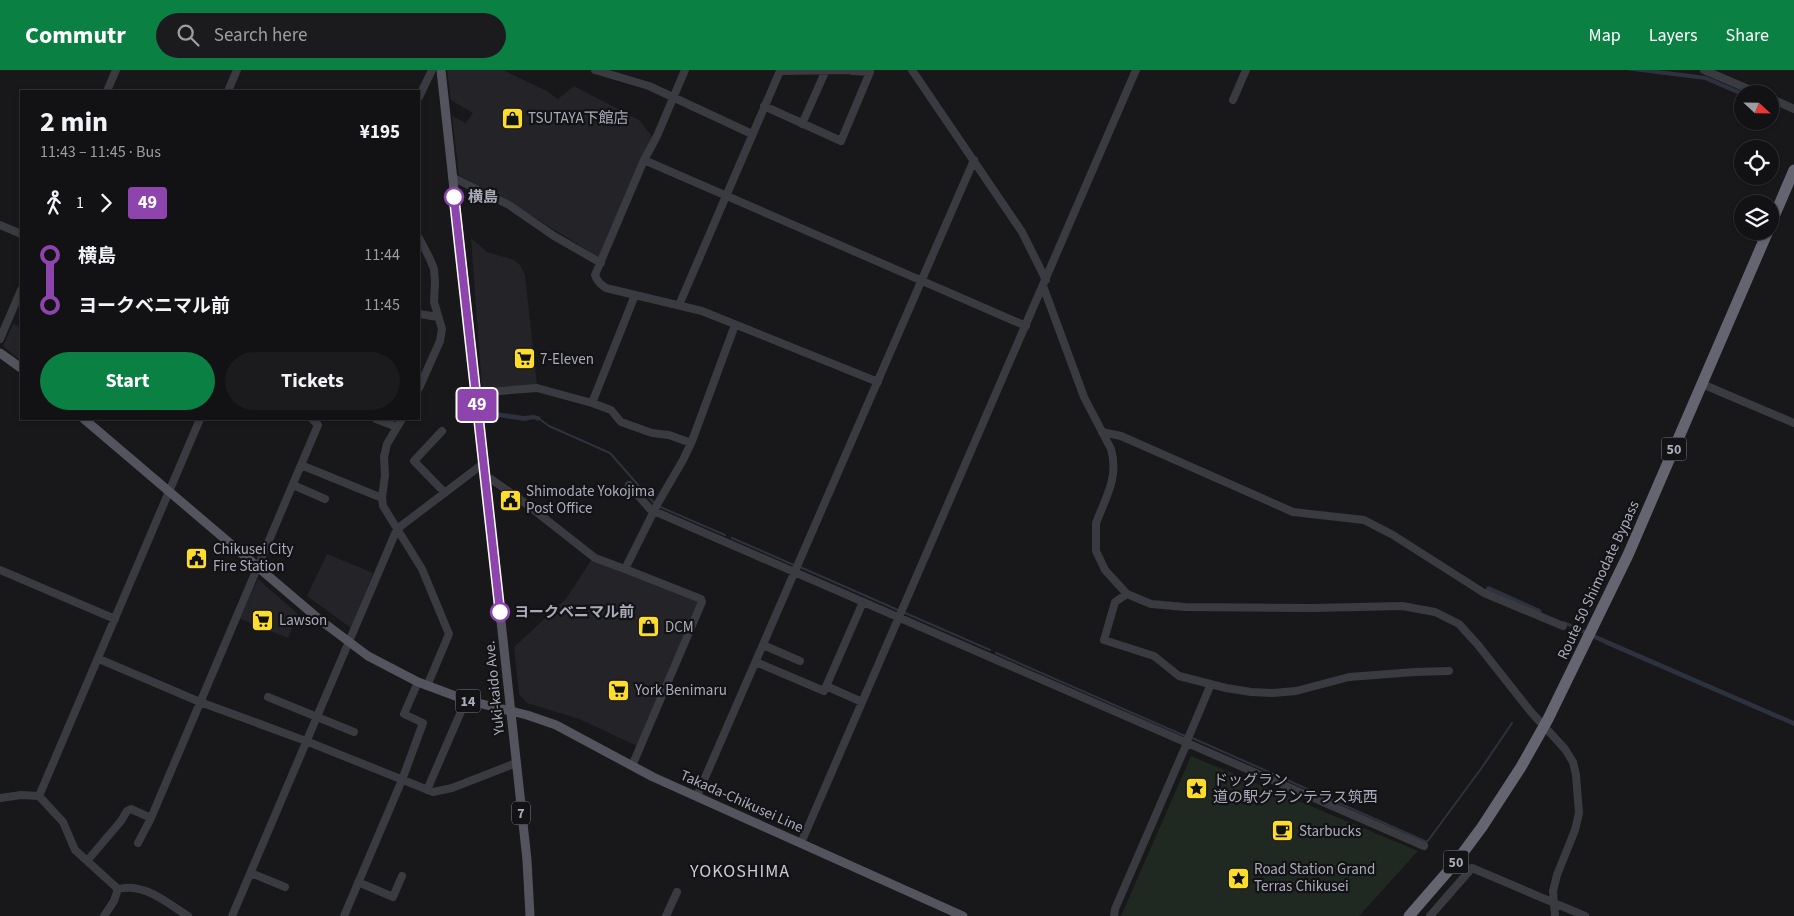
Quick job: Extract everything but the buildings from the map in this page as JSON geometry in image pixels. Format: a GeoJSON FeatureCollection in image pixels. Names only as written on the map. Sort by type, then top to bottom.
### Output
{"type":"FeatureCollection","features":[{"type":"Feature","properties":{"kind":"highway"},"geometry":{"type":"LineString","coordinates":[[1779,205],[1794,170]]}},
{"type":"Feature","properties":{"kind":"highway","name":"Route 50 Shimodate Bypass"},"geometry":{"type":"LineString","coordinates":[[1409,916],[1456,862],[1482,827],[1505,794],[1544,727],[1628,555],[1764,240]]}},
{"type":"Feature","properties":{"kind":"main road","name":"Yuki-kaido Ave."},"geometry":{"type":"LineString","coordinates":[[441,70],[527,860],[530,916]]}},
{"type":"Feature","properties":{"kind":"main road"},"geometry":{"type":"LineString","coordinates":[[0,353],[20,367]]}},
{"type":"Feature","properties":{"kind":"main road","name":"14"},"geometry":{"type":"LineString","coordinates":[[85,420],[348,642],[384,665],[427,686],[466,700],[510,711]]}},
{"type":"Feature","properties":{"kind":"main road","name":"Takada-Chikusei Line"},"geometry":{"type":"LineString","coordinates":[[510,711],[556,725],[632,766],[963,916]]}},
{"type":"Feature","properties":{"kind":"street"},"geometry":{"type":"LineString","coordinates":[[107,90],[116,70]]}},
{"type":"Feature","properties":{"kind":"street"},"geometry":{"type":"LineString","coordinates":[[228,90],[237,70]]}},
{"type":"Feature","properties":{"kind":"street"},"geometry":{"type":"LineString","coordinates":[[420,95],[432,70]]}},
{"type":"Feature","properties":{"kind":"street"},"geometry":{"type":"LineString","coordinates":[[595,70],[649,86],[673,99],[752,134]]}},
{"type":"Feature","properties":{"kind":"street"},"geometry":{"type":"LineString","coordinates":[[685,70],[595,275],[601,285],[702,311],[878,382]]}},
{"type":"Feature","properties":{"kind":"street"},"geometry":{"type":"LineString","coordinates":[[802,124],[826,70]]}},
{"type":"Feature","properties":{"kind":"street"},"geometry":{"type":"LineString","coordinates":[[679,305],[764,106],[780,71],[826,70],[870,72],[841,141],[764,106]]}},
{"type":"Feature","properties":{"kind":"street"},"geometry":{"type":"LineString","coordinates":[[912,70],[1022,232],[1044,283],[1077,382],[1113,457],[1114,476],[1095,530],[1096,551],[1105,570],[1127,594],[1151,604],[1186,607],[1312,608],[1402,606],[1436,612],[1452,619],[1467,632],[1544,727],[1565,749],[1573,762],[1578,797],[1577,821],[1553,891],[1555,916]]}},
{"type":"Feature","properties":{"kind":"street"},"geometry":{"type":"LineString","coordinates":[[801,843],[1136,70]]}},
{"type":"Feature","properties":{"kind":"street"},"geometry":{"type":"LineString","coordinates":[[1233,100],[1246,70]]}},
{"type":"Feature","properties":{"kind":"street"},"geometry":{"type":"LineString","coordinates":[[1704,70],[1739,85]]}},
{"type":"Feature","properties":{"kind":"street"},"geometry":{"type":"LineString","coordinates":[[1779,102],[1794,109]]}},
{"type":"Feature","properties":{"kind":"street"},"geometry":{"type":"LineString","coordinates":[[644,160],[1026,326]]}},
{"type":"Feature","properties":{"kind":"street"},"geometry":{"type":"LineString","coordinates":[[697,796],[974,160]]}},
{"type":"Feature","properties":{"kind":"street"},"geometry":{"type":"LineString","coordinates":[[452,177],[510,205],[554,236],[600,263]]}},
{"type":"Feature","properties":{"kind":"street"},"geometry":{"type":"LineString","coordinates":[[0,225],[20,234]]}},
{"type":"Feature","properties":{"kind":"street"},"geometry":{"type":"LineString","coordinates":[[420,240],[434,269],[434,302],[442,329],[440,341],[420,383]]}},
{"type":"Feature","properties":{"kind":"street"},"geometry":{"type":"LineString","coordinates":[[0,339],[20,292]]}},
{"type":"Feature","properties":{"kind":"street"},"geometry":{"type":"LineString","coordinates":[[592,403],[635,295]]}},
{"type":"Feature","properties":{"kind":"street"},"geometry":{"type":"LineString","coordinates":[[420,314],[438,317]]}},
{"type":"Feature","properties":{"kind":"street"},"geometry":{"type":"LineString","coordinates":[[625,569],[691,443],[735,325]]}},
{"type":"Feature","properties":{"kind":"street"},"geometry":{"type":"LineString","coordinates":[[1702,384],[1794,423]]}},
{"type":"Feature","properties":{"kind":"street"},"geometry":{"type":"LineString","coordinates":[[475,393],[537,388],[592,403],[611,410],[620,422],[652,433],[669,434],[691,443]]}},
{"type":"Feature","properties":{"kind":"street"},"geometry":{"type":"LineString","coordinates":[[39,796],[200,420]]}},
{"type":"Feature","properties":{"kind":"street"},"geometry":{"type":"LineString","coordinates":[[138,843],[151,818],[318,425],[313,420]]}},
{"type":"Feature","properties":{"kind":"street"},"geometry":{"type":"LineString","coordinates":[[378,420],[397,428]]}},
{"type":"Feature","properties":{"kind":"street"},"geometry":{"type":"LineString","coordinates":[[401,420],[387,444],[384,457],[383,506],[422,569],[449,634],[427,686]]}},
{"type":"Feature","properties":{"kind":"street"},"geometry":{"type":"LineString","coordinates":[[442,431],[414,461],[445,493]]}},
{"type":"Feature","properties":{"kind":"street"},"geometry":{"type":"LineString","coordinates":[[1102,432],[1121,436],[1293,512],[1364,520],[1393,535],[1484,593],[1563,626]]}},
{"type":"Feature","properties":{"kind":"street"},"geometry":{"type":"LineString","coordinates":[[232,916],[397,528],[484,463]]}},
{"type":"Feature","properties":{"kind":"street"},"geometry":{"type":"LineString","coordinates":[[301,465],[382,498]]}},
{"type":"Feature","properties":{"kind":"street"},"geometry":{"type":"LineString","coordinates":[[486,479],[490,479],[526,503],[595,558],[701,599],[702,602],[632,766]]}},
{"type":"Feature","properties":{"kind":"street"},"geometry":{"type":"LineString","coordinates":[[293,485],[325,499]]}},
{"type":"Feature","properties":{"kind":"street"},"geometry":{"type":"LineString","coordinates":[[629,485],[650,510],[656,507]]}},
{"type":"Feature","properties":{"kind":"street"},"geometry":{"type":"LineString","coordinates":[[656,507],[794,572],[863,602],[900,614],[1424,846]]}},
{"type":"Feature","properties":{"kind":"street"},"geometry":{"type":"LineString","coordinates":[[0,570],[115,619]]}},
{"type":"Feature","properties":{"kind":"street"},"geometry":{"type":"LineString","coordinates":[[1127,594],[1115,602],[1104,640],[1154,656],[1179,676],[1211,684],[1237,690],[1273,693],[1303,690],[1350,677],[1449,671]]}},
{"type":"Feature","properties":{"kind":"street"},"geometry":{"type":"LineString","coordinates":[[756,662],[824,691],[863,602]]}},
{"type":"Feature","properties":{"kind":"street"},"geometry":{"type":"LineString","coordinates":[[763,645],[800,661]]}},
{"type":"Feature","properties":{"kind":"street"},"geometry":{"type":"LineString","coordinates":[[99,659],[200,702],[306,741],[433,792],[452,788],[516,763]]}},
{"type":"Feature","properties":{"kind":"street"},"geometry":{"type":"LineString","coordinates":[[344,916],[402,780],[423,723],[404,714],[418,682]]}},
{"type":"Feature","properties":{"kind":"street"},"geometry":{"type":"LineString","coordinates":[[1114,916],[1211,684]]}},
{"type":"Feature","properties":{"kind":"street"},"geometry":{"type":"LineString","coordinates":[[826,686],[862,702]]}},
{"type":"Feature","properties":{"kind":"street"},"geometry":{"type":"LineString","coordinates":[[268,697],[354,732]]}},
{"type":"Feature","properties":{"kind":"street"},"geometry":{"type":"LineString","coordinates":[[428,790],[466,700]]}},
{"type":"Feature","properties":{"kind":"street"},"geometry":{"type":"LineString","coordinates":[[0,798],[21,795],[39,796],[63,822],[75,850],[118,889]]}},
{"type":"Feature","properties":{"kind":"street"},"geometry":{"type":"LineString","coordinates":[[87,861],[121,821],[127,810],[151,818]]}},
{"type":"Feature","properties":{"kind":"street"},"geometry":{"type":"LineString","coordinates":[[1430,916],[1472,868],[1585,916]]}},
{"type":"Feature","properties":{"kind":"street"},"geometry":{"type":"LineString","coordinates":[[251,873],[285,887]]}},
{"type":"Feature","properties":{"kind":"street"},"geometry":{"type":"LineString","coordinates":[[358,882],[393,897],[402,876]]}},
{"type":"Feature","properties":{"kind":"street"},"geometry":{"type":"LineString","coordinates":[[118,889],[134,886],[142,889],[188,916]]}},
{"type":"Feature","properties":{"kind":"street"},"geometry":{"type":"LineString","coordinates":[[104,916],[114,901],[118,889]]}},
{"type":"Feature","properties":{"kind":"street"},"geometry":{"type":"LineString","coordinates":[[666,916],[677,892]]}},
{"type":"Feature","properties":{"kind":"shaded area"},"geometry":{"type":"Polygon","coordinates":[[[447,70],[503,70],[547,91],[558,99],[574,86],[639,120],[652,136],[600,258],[511,203],[459,175],[452,116],[466,123],[473,113],[451,100],[447,70]]]}},
{"type":"Feature","properties":{"kind":"shaded area"},"geometry":{"type":"Polygon","coordinates":[[[1625,70],[1659,70],[1706,76],[1734,88],[1734,93],[1705,80],[1625,70]]]}},
{"type":"Feature","properties":{"kind":"shaded area"},"geometry":{"type":"Polygon","coordinates":[[[471,238],[487,252],[514,260],[520,265],[525,275],[537,385],[482,389],[471,238]]]}},
{"type":"Feature","properties":{"kind":"shaded area"},"geometry":{"type":"Polygon","coordinates":[[[13,324],[20,327],[20,360],[3,346],[13,324]]]}},
{"type":"Feature","properties":{"kind":"shaded area"},"geometry":{"type":"Polygon","coordinates":[[[487,411],[541,417],[538,421],[534,419],[524,421],[487,415],[487,411]]]}},
{"type":"Feature","properties":{"kind":"shaded area"},"geometry":{"type":"Polygon","coordinates":[[[327,554],[373,573],[351,628],[307,596],[327,554]]]}},
{"type":"Feature","properties":{"kind":"shaded area"},"geometry":{"type":"Polygon","coordinates":[[[592,559],[700,601],[637,746],[579,719],[527,703],[519,694],[514,647],[565,600],[592,559]]]}},
{"type":"Feature","properties":{"kind":"shaded area"},"geometry":{"type":"Polygon","coordinates":[[[258,579],[298,614],[288,638],[240,619],[258,579]]]}},
{"type":"Feature","properties":{"kind":"shaded area"},"geometry":{"type":"Polygon","coordinates":[[[1564,621],[1794,721],[1794,726],[1607,645],[1562,623],[1564,621]]]}},
{"type":"Feature","properties":{"kind":"shaded area"},"geometry":{"type":"Polygon","coordinates":[[[1191,756],[1418,851],[1359,916],[1121,916],[1191,756]]]}},
{"type":"Feature","properties":{"kind":"waterway"},"geometry":{"type":"LineString","coordinates":[[538,418],[549,426],[610,453],[654,503]]}},
{"type":"Feature","properties":{"kind":"waterway"},"geometry":{"type":"LineString","coordinates":[[658,506],[725,535]]}},
{"type":"Feature","properties":{"kind":"waterway"},"geometry":{"type":"LineString","coordinates":[[732,538],[794,565]]}},
{"type":"Feature","properties":{"kind":"waterway"},"geometry":{"type":"LineString","coordinates":[[800,567],[898,610]]}},
{"type":"Feature","properties":{"kind":"waterway"},"geometry":{"type":"LineString","coordinates":[[1489,590],[1538,612]]}},
{"type":"Feature","properties":{"kind":"waterway"},"geometry":{"type":"LineString","coordinates":[[903,612],[990,650]]}},
{"type":"Feature","properties":{"kind":"waterway"},"geometry":{"type":"LineString","coordinates":[[996,653],[1185,736]]}},
{"type":"Feature","properties":{"kind":"waterway"},"geometry":{"type":"LineString","coordinates":[[1190,737],[1427,842],[1512,723]]}},
{"type":"Feature","properties":{"kind":"bus line","name":"49"},"geometry":{"type":"LineString","coordinates":[[454,197],[500,612]]}},
{"type":"Feature","properties":{"kind":"place","name":"TSUTAYA下館店"},"geometry":{"type":"Point","coordinates":[512,118]}},
{"type":"Feature","properties":{"kind":"place","name":"横島"},"geometry":{"type":"Point","coordinates":[454,197]}},
{"type":"Feature","properties":{"kind":"place","name":"7-Eleven"},"geometry":{"type":"Point","coordinates":[524,359]}},
{"type":"Feature","properties":{"kind":"place","name":"Shimodate Yokojima Post Office"},"geometry":{"type":"Point","coordinates":[510,500]}},
{"type":"Feature","properties":{"kind":"place","name":"Chikusei City Fire Station"},"geometry":{"type":"Point","coordinates":[197,558]}},
{"type":"Feature","properties":{"kind":"place","name":"ヨークベニマル前"},"geometry":{"type":"Point","coordinates":[500,612]}},
{"type":"Feature","properties":{"kind":"place","name":"Lawson"},"geometry":{"type":"Point","coordinates":[263,620]}},
{"type":"Feature","properties":{"kind":"place","name":"DCM"},"geometry":{"type":"Point","coordinates":[649,627]}},
{"type":"Feature","properties":{"kind":"place","name":"York Benimaru"},"geometry":{"type":"Point","coordinates":[619,690]}},
{"type":"Feature","properties":{"kind":"place","name":"ドッグラン 道の駅グランテラス筑西"},"geometry":{"type":"Point","coordinates":[1197,789]}},
{"type":"Feature","properties":{"kind":"place","name":"Starbucks"},"geometry":{"type":"Point","coordinates":[1283,831]}},
{"type":"Feature","properties":{"kind":"place","name":"Road Station Grand Terras Chikusei"},"geometry":{"type":"Point","coordinates":[1238,878]}},
{"type":"Feature","properties":{"kind":"district","name":"YOKOSHIMA"},"geometry":{"type":"Point","coordinates":[740,871]}}]}
